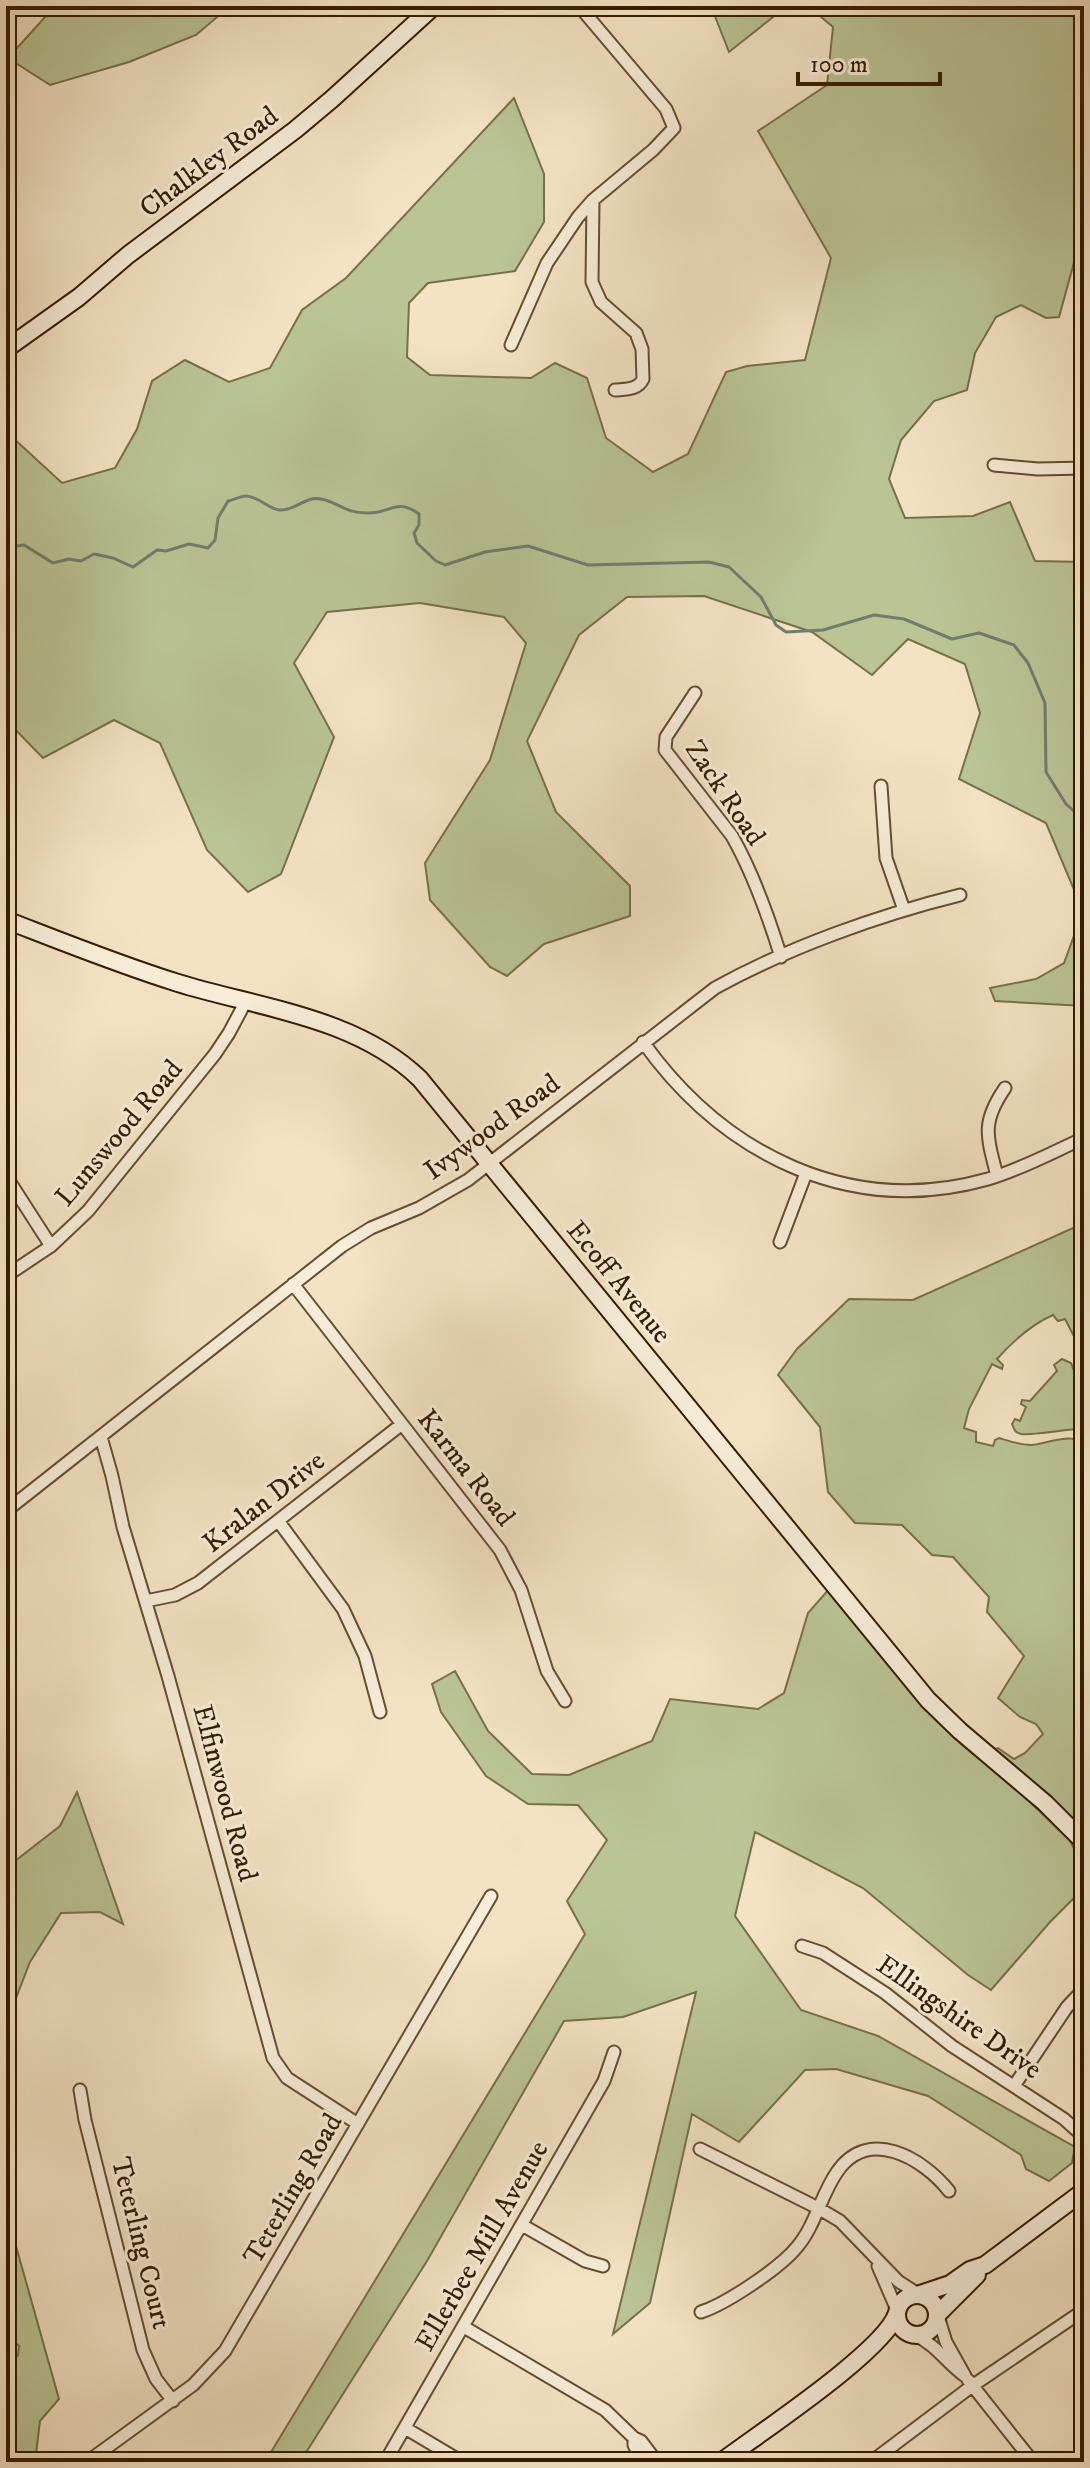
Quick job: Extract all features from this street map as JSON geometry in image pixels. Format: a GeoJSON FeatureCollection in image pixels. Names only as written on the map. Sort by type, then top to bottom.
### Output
{"type":"FeatureCollection","features":[{"type":"Feature","properties":{"kind":"street","name":"Chalkley Road"},"geometry":{"type":"LineString","coordinates":[[6,349],[79,297],[128,255],[297,128],[434,6]]}},
{"type":"Feature","properties":{"kind":"street"},"geometry":{"type":"LineString","coordinates":[[511,345],[547,263],[578,217],[674,128],[666,109],[579,6]]}},
{"type":"Feature","properties":{"kind":"street"},"geometry":{"type":"LineString","coordinates":[[593,200],[592,282],[601,302],[636,333],[642,349],[643,379],[640,384],[615,390]]}},
{"type":"Feature","properties":{"kind":"street"},"geometry":{"type":"LineString","coordinates":[[994,465],[1038,469],[1084,468]]}},
{"type":"Feature","properties":{"kind":"street","name":"Zack Road"},"geometry":{"type":"LineString","coordinates":[[695,693],[666,737],[665,750],[740,850],[781,957]]}},
{"type":"Feature","properties":{"kind":"street"},"geometry":{"type":"LineString","coordinates":[[881,786],[886,858],[904,910]]}},
{"type":"Feature","properties":{"kind":"street","name":"Ivywood Road"},"geometry":{"type":"LineString","coordinates":[[6,1511],[353,1239],[444,1195],[489,1164],[715,988],[781,957],[904,910],[960,895]]}},
{"type":"Feature","properties":{"kind":"street","name":"Ecoff Avenue"},"geometry":{"type":"LineString","coordinates":[[6,920],[147,973],[338,1030],[395,1057],[420,1079],[928,1700],[1045,1803],[1084,1842]]}},
{"type":"Feature","properties":{"kind":"street","name":"Lunswood Road"},"geometry":{"type":"LineString","coordinates":[[6,1276],[51,1246],[88,1211],[215,1054],[246,1001]]}},
{"type":"Feature","properties":{"kind":"street"},"geometry":{"type":"LineString","coordinates":[[643,1042],[677,1086],[714,1120],[760,1151],[806,1173],[860,1188],[906,1192],[957,1186],[997,1176],[1084,1138]]}},
{"type":"Feature","properties":{"kind":"street"},"geometry":{"type":"LineString","coordinates":[[997,1176],[989,1144],[988,1122],[994,1104],[1005,1088]]}},
{"type":"Feature","properties":{"kind":"street"},"geometry":{"type":"LineString","coordinates":[[780,1242],[806,1173]]}},
{"type":"Feature","properties":{"kind":"street"},"geometry":{"type":"LineString","coordinates":[[6,1176],[51,1246]]}},
{"type":"Feature","properties":{"kind":"street","name":"Karma Road"},"geometry":{"type":"LineString","coordinates":[[293,1284],[500,1550],[521,1590],[547,1671],[565,1701]]}},
{"type":"Feature","properties":{"kind":"street","name":"Kralan Drive"},"geometry":{"type":"LineString","coordinates":[[146,1601],[175,1595],[198,1583],[402,1424]]}},
{"type":"Feature","properties":{"kind":"street","name":"Elfinwood Road"},"geometry":{"type":"LineString","coordinates":[[101,1437],[123,1527],[273,2058],[287,2078],[358,2124]]}},
{"type":"Feature","properties":{"kind":"street"},"geometry":{"type":"LineString","coordinates":[[279,1522],[329,1587],[349,1621],[368,1666],[380,1712]]}},
{"type":"Feature","properties":{"kind":"street","name":"Teterling Road"},"geometry":{"type":"LineString","coordinates":[[87,2462],[173,2401],[210,2368],[238,2331],[491,1896]]}},
{"type":"Feature","properties":{"kind":"street","name":"Ellingshire Drive"},"geometry":{"type":"LineString","coordinates":[[802,1946],[828,1956],[885,1993],[946,2042],[1064,2119],[1084,2137]]}},
{"type":"Feature","properties":{"kind":"street"},"geometry":{"type":"LineString","coordinates":[[1014,2086],[1067,2007],[1084,1989]]}},
{"type":"Feature","properties":{"kind":"street","name":"Ellerbee Mill Avenue"},"geometry":{"type":"LineString","coordinates":[[385,2462],[604,2081],[614,2052]]}},
{"type":"Feature","properties":{"kind":"street","name":"Teterling Court"},"geometry":{"type":"LineString","coordinates":[[80,2090],[143,2350],[156,2379],[173,2401]]}},
{"type":"Feature","properties":{"kind":"street"},"geometry":{"type":"LineString","coordinates":[[700,2149],[840,2221],[902,2284],[935,2303],[946,2342],[969,2381],[1033,2462]]}},
{"type":"Feature","properties":{"kind":"street"},"geometry":{"type":"LineString","coordinates":[[701,2312],[727,2301],[800,2244],[842,2165],[855,2156],[875,2150],[903,2153],[935,2174],[949,2191]]}},
{"type":"Feature","properties":{"kind":"street"},"geometry":{"type":"LineString","coordinates":[[721,2462],[854,2363],[883,2346],[930,2331],[938,2315],[985,2265],[1084,2191]]}},
{"type":"Feature","properties":{"kind":"street"},"geometry":{"type":"LineString","coordinates":[[522,2225],[585,2261],[603,2266]]}},
{"type":"Feature","properties":{"kind":"street"},"geometry":{"type":"LineString","coordinates":[[874,2258],[890,2288],[902,2329],[931,2343],[969,2381]]}},
{"type":"Feature","properties":{"kind":"street"},"geometry":{"type":"LineString","coordinates":[[854,2363],[887,2331],[902,2300],[950,2284],[970,2270],[985,2265]]}},
{"type":"Feature","properties":{"kind":"street"},"geometry":{"type":"LineString","coordinates":[[871,2462],[969,2381],[1084,2310]]}},
{"type":"Feature","properties":{"kind":"street"},"geometry":{"type":"LineString","coordinates":[[464,2327],[605,2410],[641,2441],[657,2462]]}},
{"type":"Feature","properties":{"kind":"street"},"geometry":{"type":"LineString","coordinates":[[405,2428],[462,2462]]}},
{"type":"Feature","properties":{"kind":"street"},"geometry":{"type":"LineString","coordinates":[[634,2438],[634,2445],[643,2462]]}},
{"type":"Feature","properties":{"kind":"green space"},"geometry":{"type":"Polygon","coordinates":[[[55,6],[230,6],[196,35],[129,62],[50,85],[8,58],[55,6]]]}},
{"type":"Feature","properties":{"kind":"green space"},"geometry":{"type":"Polygon","coordinates":[[[711,6],[787,6],[729,52],[711,6]]]}},
{"type":"Feature","properties":{"kind":"green space"},"geometry":{"type":"Polygon","coordinates":[[[808,6],[1084,6],[1084,226],[1059,317],[1046,318],[1021,305],[996,317],[975,353],[967,390],[934,401],[901,440],[889,479],[905,518],[973,516],[1010,502],[1035,561],[1084,562],[1084,1006],[995,1001],[990,988],[1036,979],[1064,963],[1083,911],[1046,823],[959,779],[980,713],[965,664],[908,639],[872,675],[812,632],[704,596],[627,597],[579,635],[527,741],[556,812],[630,886],[630,916],[544,944],[507,976],[490,967],[430,900],[425,863],[490,760],[526,643],[504,617],[420,603],[327,612],[294,663],[334,737],[281,874],[248,892],[207,850],[160,743],[114,720],[43,758],[6,720],[6,421],[12,437],[62,483],[115,468],[137,429],[152,381],[185,360],[229,382],[270,368],[302,310],[346,278],[514,98],[544,174],[544,222],[515,271],[428,283],[409,303],[407,357],[430,375],[531,378],[555,363],[587,378],[606,438],[653,472],[688,454],[726,372],[747,366],[805,360],[831,258],[758,131],[827,85],[833,27],[808,6]]]}},
{"type":"Feature","properties":{"kind":"green space"},"geometry":{"type":"Polygon","coordinates":[[[1084,1223],[1084,1373],[1074,1352],[1080,1348],[1065,1319],[1058,1321],[1053,1315],[1029,1329],[1003,1352],[997,1359],[1003,1365],[1002,1369],[992,1364],[969,1409],[964,1428],[976,1432],[976,1442],[993,1446],[999,1438],[1031,1445],[1064,1438],[1078,1441],[1082,1447],[1084,1456],[1075,1463],[1084,1485],[1084,1818],[1075,1820],[992,1750],[998,1748],[1014,1759],[1025,1753],[1043,1734],[1036,1724],[1020,1717],[998,1698],[1024,1656],[987,1612],[989,1597],[953,1557],[932,1555],[902,1525],[855,1523],[828,1492],[820,1427],[778,1375],[797,1349],[849,1299],[913,1300],[1084,1223]]]}},
{"type":"Feature","properties":{"kind":"green space"},"geometry":{"type":"Polygon","coordinates":[[[1062,1359],[1071,1363],[1084,1396],[1084,1428],[1032,1434],[1017,1432],[1012,1424],[1015,1419],[1020,1421],[1026,1407],[1021,1404],[1022,1400],[1030,1401],[1057,1371],[1054,1365],[1062,1359]]]}},
{"type":"Feature","properties":{"kind":"green space"},"geometry":{"type":"Polygon","coordinates":[[[830,1588],[1017,1789],[1070,1841],[1078,1856],[1074,1866],[1080,1892],[991,1990],[968,1975],[863,1888],[755,1832],[735,1916],[801,2010],[878,2036],[1075,2147],[1072,2163],[1049,2181],[1026,2169],[1021,2155],[928,2096],[836,2069],[805,2070],[739,2142],[692,2114],[650,2303],[613,2334],[696,1992],[623,2017],[564,2021],[427,2261],[300,2462],[265,2462],[585,1934],[567,1901],[607,1840],[578,1805],[528,1804],[486,1776],[441,1712],[432,1684],[455,1671],[488,1731],[532,1774],[569,1775],[652,1741],[670,1699],[758,1709],[784,1693],[808,1613],[830,1588]]]}},
{"type":"Feature","properties":{"kind":"green space"},"geometry":{"type":"Polygon","coordinates":[[[77,1792],[123,1924],[100,1912],[61,1913],[30,1962],[6,2024],[6,1868],[60,1826],[77,1792]]]}},
{"type":"Feature","properties":{"kind":"green space"},"geometry":{"type":"Polygon","coordinates":[[[6,2194],[14,2239],[59,2399],[40,2421],[35,2462],[6,2462],[6,2369],[18,2355],[19,2346],[6,2335],[6,2252],[10,2252],[6,2241],[6,2194]]]}},
{"type":"Feature","properties":{"kind":"waterway"},"geometry":{"type":"LineString","coordinates":[[6,555],[16,546],[24,545],[53,563],[69,559],[81,561],[94,554],[133,567],[157,550],[166,551],[189,544],[208,548],[215,540],[218,518],[228,501],[246,496],[280,510],[315,499],[327,500],[359,513],[375,513],[399,506],[411,509],[419,514],[419,525],[414,533],[417,543],[436,561],[445,565],[485,552],[528,546],[588,565],[709,562],[729,567],[761,597],[776,625],[786,632],[823,630],[874,615],[904,619],[952,639],[979,633],[1014,645],[1028,663],[1045,703],[1046,772],[1066,804],[1084,820]]}},
{"type":"Feature","properties":{"kind":"waterway"},"geometry":{"type":"LineString","coordinates":[[1084,876],[1084,898]]}}]}
